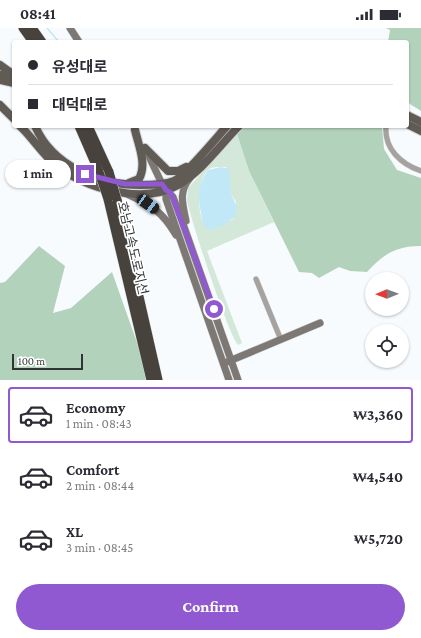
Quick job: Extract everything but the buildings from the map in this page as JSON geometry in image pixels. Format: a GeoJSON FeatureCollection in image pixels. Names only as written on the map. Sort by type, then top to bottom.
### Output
{"type":"FeatureCollection","features":[{"type":"Feature","properties":{"kind":"highway"},"geometry":{"type":"LineString","coordinates":[[23,28],[32,40]]}},
{"type":"Feature","properties":{"kind":"highway"},"geometry":{"type":"LineString","coordinates":[[32,28],[41,40]]}},
{"type":"Feature","properties":{"kind":"highway","name":"호남고속도로지선"},"geometry":{"type":"LineString","coordinates":[[80,128],[104,172],[122,192],[158,380]]}},
{"type":"Feature","properties":{"kind":"highway","name":"호남고속도로지선"},"geometry":{"type":"LineString","coordinates":[[89,128],[104,172],[108,199],[150,380]]}},
{"type":"Feature","properties":{"kind":"main road"},"geometry":{"type":"LineString","coordinates":[[70,28],[78,40]]}},
{"type":"Feature","properties":{"kind":"main road"},"geometry":{"type":"LineString","coordinates":[[0,65],[12,74]]}},
{"type":"Feature","properties":{"kind":"main road"},"geometry":{"type":"LineString","coordinates":[[0,105],[11,112]]}},
{"type":"Feature","properties":{"kind":"main road"},"geometry":{"type":"LineString","coordinates":[[409,117],[421,122]]}},
{"type":"Feature","properties":{"kind":"main road"},"geometry":{"type":"LineString","coordinates":[[409,118],[421,131]]}},
{"type":"Feature","properties":{"kind":"main road"},"geometry":{"type":"LineString","coordinates":[[22,128],[45,155],[56,165],[90,184],[122,192],[156,194],[175,180],[225,128]]}},
{"type":"Feature","properties":{"kind":"main road"},"geometry":{"type":"LineString","coordinates":[[37,128],[44,140],[65,162],[85,174],[148,204],[162,214],[186,253]]}},
{"type":"Feature","properties":{"kind":"main road"},"geometry":{"type":"LineString","coordinates":[[122,192],[139,179],[143,170],[144,164],[133,128]]}},
{"type":"Feature","properties":{"kind":"main road"},"geometry":{"type":"LineString","coordinates":[[133,128],[145,148],[164,187],[173,197],[238,380]]}},
{"type":"Feature","properties":{"kind":"main road"},"geometry":{"type":"LineString","coordinates":[[188,239],[182,194],[185,184],[237,128]]}},
{"type":"Feature","properties":{"kind":"main road"},"geometry":{"type":"LineString","coordinates":[[145,148],[168,171],[178,172],[192,163]]}},
{"type":"Feature","properties":{"kind":"main road"},"geometry":{"type":"LineString","coordinates":[[122,192],[134,185],[164,187],[179,184],[195,172]]}},
{"type":"Feature","properties":{"kind":"main road"},"geometry":{"type":"LineString","coordinates":[[164,187],[166,199],[229,380]]}},
{"type":"Feature","properties":{"kind":"main road"},"geometry":{"type":"LineString","coordinates":[[223,363],[282,340],[320,323]]}},
{"type":"Feature","properties":{"kind":"street"},"geometry":{"type":"LineString","coordinates":[[386,128],[386,138],[392,151],[403,162],[421,171]]}},
{"type":"Feature","properties":{"kind":"street"},"geometry":{"type":"LineString","coordinates":[[256,279],[282,340]]}},
{"type":"Feature","properties":{"kind":"green space"},"geometry":{"type":"Polygon","coordinates":[[[386,28],[421,28],[421,111],[409,103],[409,40],[388,40],[390,30],[386,28]]]}},
{"type":"Feature","properties":{"kind":"green space"},"geometry":{"type":"Polygon","coordinates":[[[243,128],[382,128],[384,149],[397,170],[421,178],[421,246],[412,246],[391,252],[379,260],[367,272],[350,271],[339,267],[319,278],[312,273],[299,272],[249,171],[237,134],[243,128]]]}},
{"type":"Feature","properties":{"kind":"green space"},"geometry":{"type":"Polygon","coordinates":[[[237,134],[249,171],[274,222],[207,251],[242,343],[238,345],[233,337],[202,251],[187,200],[188,188],[237,134]],[[214,167],[208,170],[200,187],[199,202],[203,221],[205,225],[212,230],[233,219],[236,202],[231,194],[226,167],[214,167]]]}},
{"type":"Feature","properties":{"kind":"green space"},"geometry":{"type":"Polygon","coordinates":[[[39,246],[65,266],[53,313],[71,308],[112,272],[140,351],[146,380],[0,380],[0,283],[5,282],[39,246]]]}},
{"type":"Feature","properties":{"kind":"water"},"geometry":{"type":"Polygon","coordinates":[[[221,167],[229,169],[231,194],[237,207],[236,216],[225,224],[212,230],[207,229],[201,215],[199,191],[208,170],[221,167]]]}},
{"type":"Feature","properties":{"kind":"waterway"},"geometry":{"type":"LineString","coordinates":[[47,28],[57,40]]}},
{"type":"Feature","properties":{"kind":"route"},"geometry":{"type":"LineString","coordinates":[[85,174],[98,179],[125,184],[162,184],[166,190],[171,193],[214,309]]}}]}
